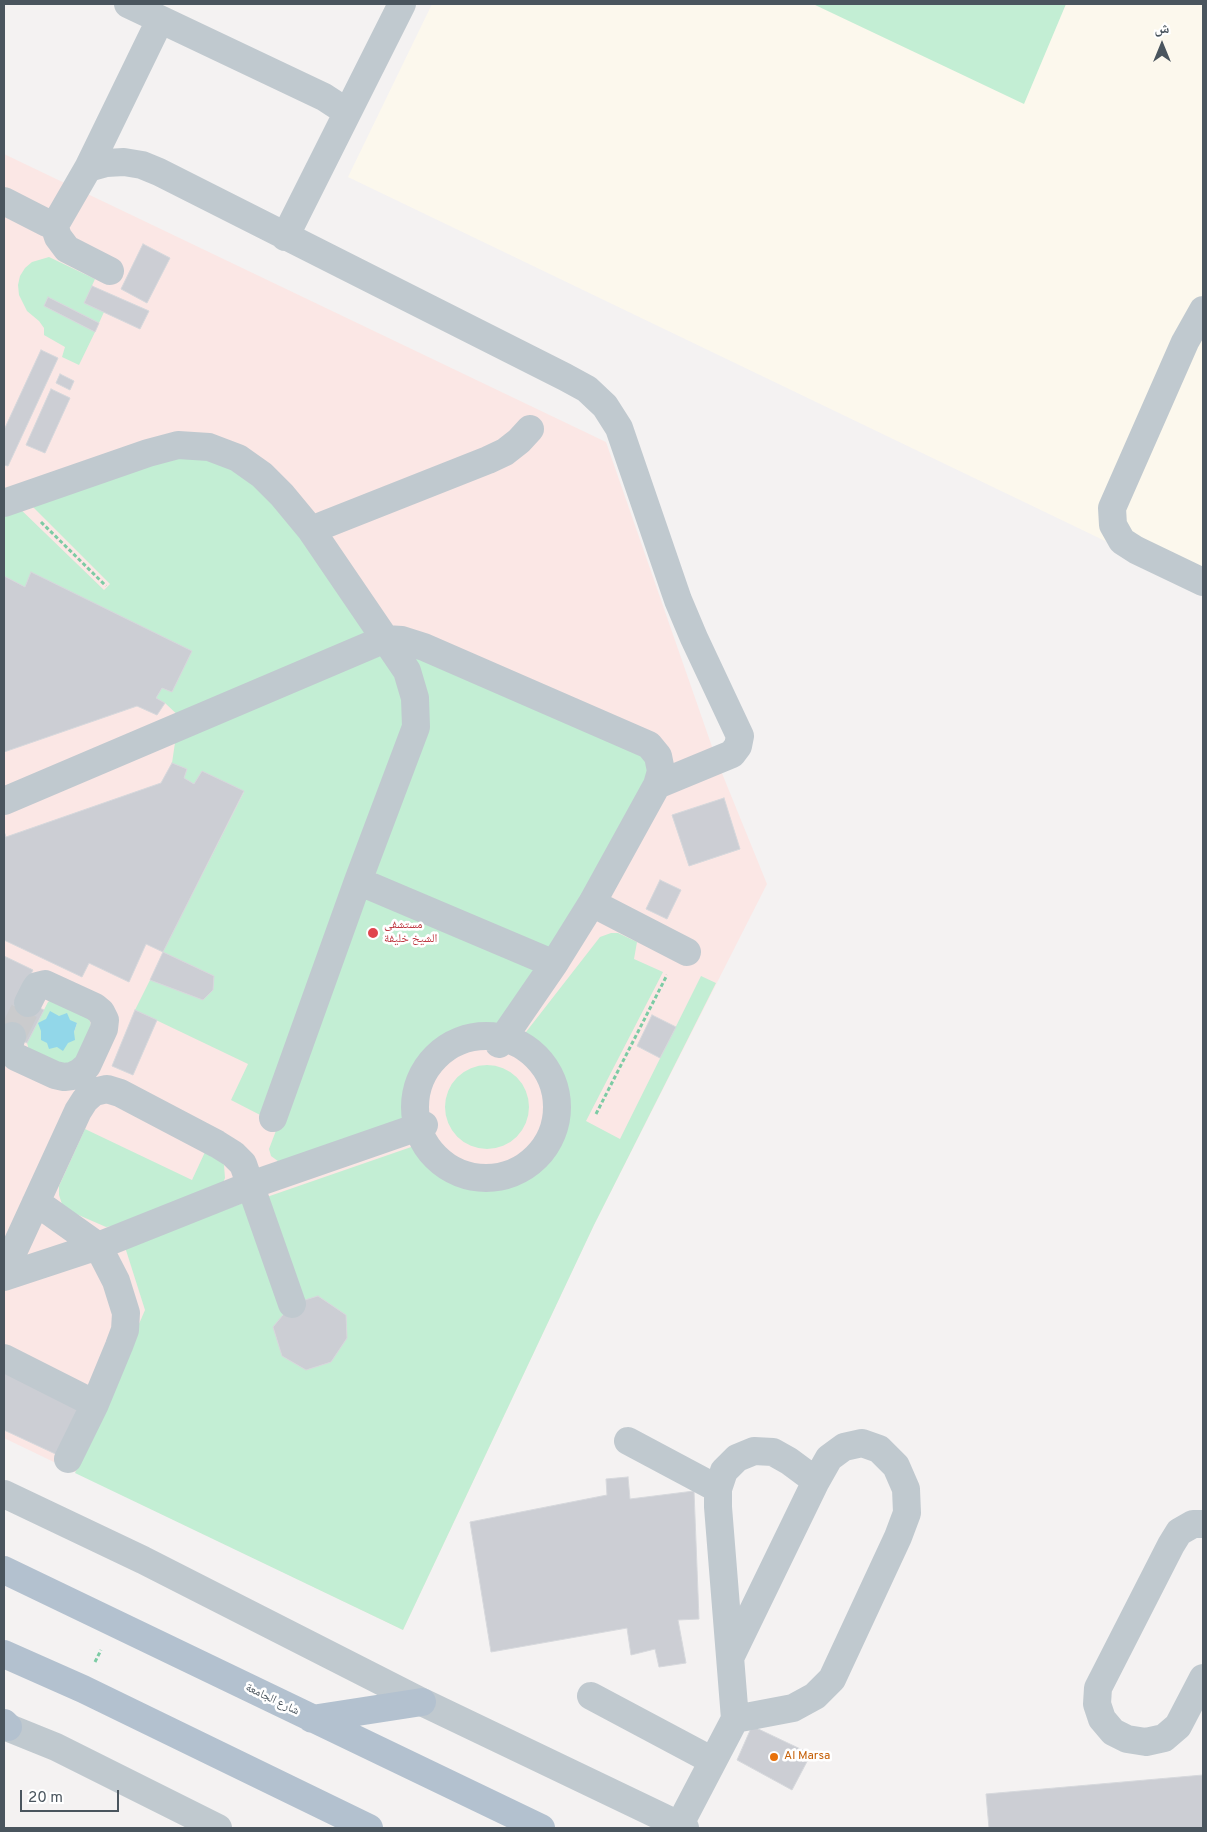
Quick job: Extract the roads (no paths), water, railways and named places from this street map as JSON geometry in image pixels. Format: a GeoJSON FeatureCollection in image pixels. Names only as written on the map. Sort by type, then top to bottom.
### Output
{"type":"FeatureCollection","features":[{"type":"Feature","properties":{"kind":"main road","name":"شارع الجامعة"},"geometry":{"type":"LineString","coordinates":[[4,1570],[541,1828]]}},
{"type":"Feature","properties":{"kind":"main road"},"geometry":{"type":"LineString","coordinates":[[4,1654],[83,1689],[369,1828]]}},
{"type":"Feature","properties":{"kind":"main road"},"geometry":{"type":"LineString","coordinates":[[312,1719],[422,1702]]}},
{"type":"Feature","properties":{"kind":"street"},"geometry":{"type":"LineString","coordinates":[[128,4],[324,98],[347,112]]}},
{"type":"Feature","properties":{"kind":"street"},"geometry":{"type":"LineString","coordinates":[[285,237],[402,4]]}},
{"type":"Feature","properties":{"kind":"street"},"geometry":{"type":"LineString","coordinates":[[7,210],[47,223],[58,220],[88,168],[160,20]]}},
{"type":"Feature","properties":{"kind":"street"},"geometry":{"type":"LineString","coordinates":[[88,168],[106,163],[124,162],[142,165],[565,377],[587,390],[605,406],[619,428],[678,600],[740,736],[738,746],[732,754],[657,785]]}},
{"type":"Feature","properties":{"kind":"street"},"geometry":{"type":"LineString","coordinates":[[53,222],[58,237],[67,249],[110,271]]}},
{"type":"Feature","properties":{"kind":"street"},"geometry":{"type":"LineString","coordinates":[[1203,310],[1194,346],[1112,508],[1113,525],[1122,541],[1136,550],[1203,582]]}},
{"type":"Feature","properties":{"kind":"street"},"geometry":{"type":"LineString","coordinates":[[311,530],[497,456],[519,441],[530,429]]}},
{"type":"Feature","properties":{"kind":"street"},"geometry":{"type":"LineString","coordinates":[[11,500],[148,453],[178,445],[209,447],[238,458],[262,475],[282,495],[311,530],[407,671],[415,698],[416,727],[358,881],[273,1118]]}},
{"type":"Feature","properties":{"kind":"street"},"geometry":{"type":"LineString","coordinates":[[4,801],[385,639],[402,640],[424,647],[648,745],[658,756],[661,771],[657,785],[592,903],[554,964],[501,1041]]}},
{"type":"Feature","properties":{"kind":"street"},"geometry":{"type":"LineString","coordinates":[[358,881],[554,964]]}},
{"type":"Feature","properties":{"kind":"street"},"geometry":{"type":"LineString","coordinates":[[592,903],[687,952]]}},
{"type":"Feature","properties":{"kind":"street"},"geometry":{"type":"LineString","coordinates":[[4,1272],[78,1111],[85,1100],[87,1066],[104,1029],[105,1020],[101,1012],[95,1008],[45,984],[37,986],[28,1002]]}},
{"type":"Feature","properties":{"kind":"street"},"geometry":{"type":"LineString","coordinates":[[12,1036],[10,1046],[16,1057],[55,1075],[72,1076],[120,1093],[233,1154],[242,1164],[251,1185],[292,1304]]}},
{"type":"Feature","properties":{"kind":"street"},"geometry":{"type":"LineString","coordinates":[[482,1036],[501,1041],[523,1046],[540,1059],[551,1077],[558,1098],[557,1119],[551,1139],[538,1156],[521,1170],[501,1177],[480,1179],[459,1173],[440,1162],[426,1147],[414,1106],[418,1085],[427,1066],[442,1051],[461,1040],[482,1036]]}},
{"type":"Feature","properties":{"kind":"street"},"geometry":{"type":"LineString","coordinates":[[4,1277],[98,1246],[251,1185],[421,1126]]}},
{"type":"Feature","properties":{"kind":"street"},"geometry":{"type":"LineString","coordinates":[[36,1202],[98,1246],[116,1281],[126,1313],[125,1330],[95,1404],[68,1459]]}},
{"type":"Feature","properties":{"kind":"street"},"geometry":{"type":"LineString","coordinates":[[4,1358],[95,1404]]}},
{"type":"Feature","properties":{"kind":"street"},"geometry":{"type":"LineString","coordinates":[[628,1441],[718,1489]]}},
{"type":"Feature","properties":{"kind":"street"},"geometry":{"type":"LineString","coordinates":[[731,1656],[829,1458],[844,1447],[862,1443],[879,1448],[896,1466],[906,1489],[907,1514],[832,1679],[815,1696],[793,1708],[735,1719]]}},
{"type":"Feature","properties":{"kind":"street"},"geometry":{"type":"LineString","coordinates":[[4,1494],[143,1560],[422,1702],[682,1827],[735,1719],[718,1507],[718,1489],[724,1472],[737,1458],[754,1451],[773,1452],[789,1460],[816,1481]]}},
{"type":"Feature","properties":{"kind":"street"},"geometry":{"type":"LineString","coordinates":[[1203,1524],[1193,1524],[1179,1532],[1171,1545],[1098,1688],[1097,1704],[1102,1719],[1113,1732],[1128,1740],[1146,1742],[1164,1738],[1178,1726],[1203,1678]]}},
{"type":"Feature","properties":{"kind":"street"},"geometry":{"type":"LineString","coordinates":[[591,1696],[714,1761]]}},
{"type":"Feature","properties":{"kind":"street"},"geometry":{"type":"LineString","coordinates":[[5,1725],[56,1747],[218,1828]]}},
{"type":"Feature","properties":{"kind":"water"},"geometry":{"type":"Polygon","coordinates":[[[50,1011],[59,1016],[67,1013],[70,1020],[77,1023],[74,1032],[75,1040],[68,1043],[63,1051],[57,1047],[49,1049],[47,1043],[41,1040],[41,1031],[38,1023],[46,1019],[50,1011]]]}},
{"type":"Feature","properties":{"kind":"tunnel"},"geometry":{"type":"LineString","coordinates":[[12,1036],[28,1003]]}},
{"type":"Feature","properties":{"kind":"place","name":"مستشفى الشيخ خليفة"},"geometry":{"type":"Point","coordinates":[373,933]}},
{"type":"Feature","properties":{"kind":"place","name":"Al Marsa"},"geometry":{"type":"Point","coordinates":[774,1757]}}]}
